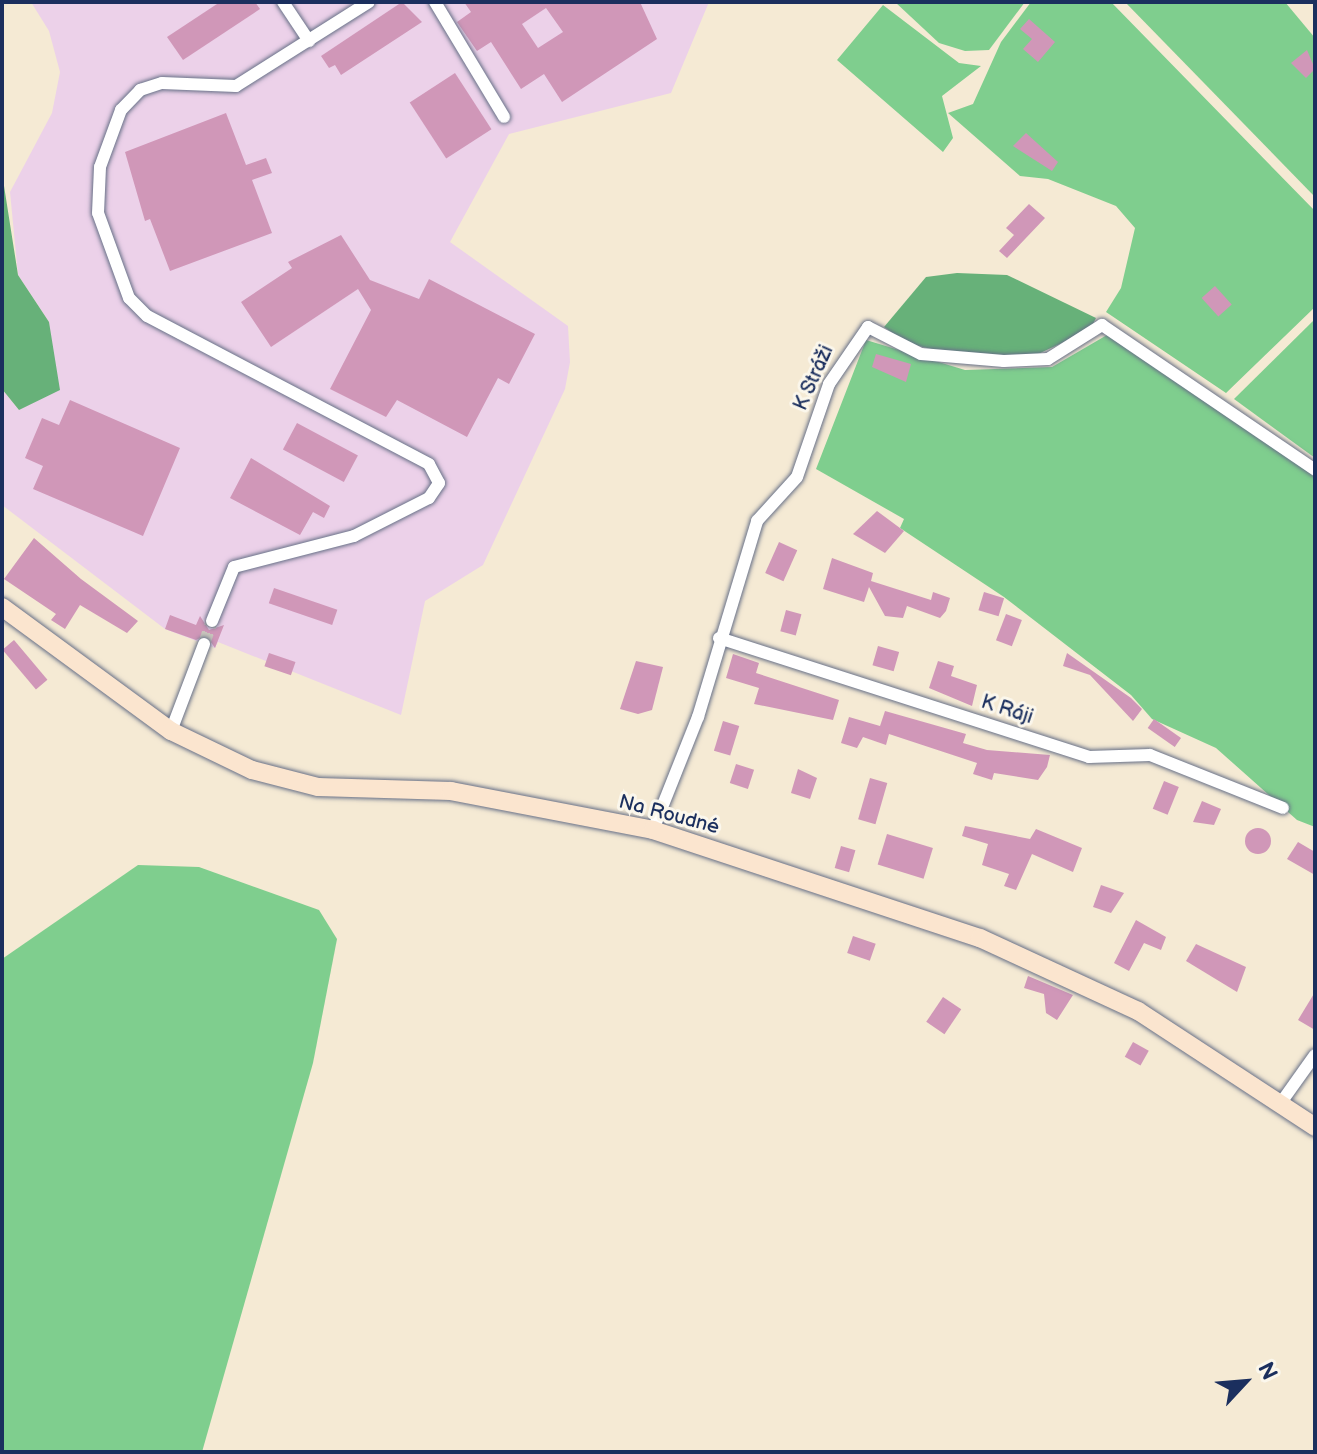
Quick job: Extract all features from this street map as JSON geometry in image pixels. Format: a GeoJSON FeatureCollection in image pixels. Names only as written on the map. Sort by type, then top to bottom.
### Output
{"type":"FeatureCollection","features":[{"type":"Feature","properties":{"kind":"street"},"geometry":{"type":"LineString","coordinates":[[283,2],[309,41]]}},
{"type":"Feature","properties":{"kind":"street"},"geometry":{"type":"LineString","coordinates":[[212,621],[234,567],[354,536],[429,498],[439,483],[429,464],[147,316],[129,298],[98,213],[100,167],[134,94],[162,83],[236,86],[369,2]]}},
{"type":"Feature","properties":{"kind":"street"},"geometry":{"type":"LineString","coordinates":[[435,2],[504,117]]}},
{"type":"Feature","properties":{"kind":"street","name":"K Stráži"},"geometry":{"type":"LineString","coordinates":[[653,830],[757,521],[797,477],[829,384],[868,327],[921,354],[1004,361],[1048,359],[1102,325],[1315,470]]}},
{"type":"Feature","properties":{"kind":"street","name":"Na Roudné"},"geometry":{"type":"LineString","coordinates":[[2,607],[171,731],[252,770],[318,787],[451,791],[653,830],[980,938],[1138,1011],[1315,1127]]}},
{"type":"Feature","properties":{"kind":"street","name":"K Ráji"},"geometry":{"type":"LineString","coordinates":[[719,638],[1089,757],[1150,755],[1283,808]]}},
{"type":"Feature","properties":{"kind":"street"},"geometry":{"type":"LineString","coordinates":[[171,731],[204,644]]}},
{"type":"Feature","properties":{"kind":"street"},"geometry":{"type":"LineString","coordinates":[[1280,1104],[1315,1055]]}},
{"type":"Feature","properties":{"kind":"shaded area"},"geometry":{"type":"Polygon","coordinates":[[[31,2],[709,2],[671,93],[509,134],[450,242],[568,326],[570,362],[565,389],[483,565],[425,601],[401,715],[218,642],[215,648],[165,629],[2,505],[2,389],[19,410],[49,322],[18,275],[10,192],[52,113],[60,72],[49,31],[31,2]]]}},
{"type":"Feature","properties":{"kind":"green space"},"geometry":{"type":"Polygon","coordinates":[[[895,2],[1025,2],[989,50],[965,51],[939,43],[895,2]]]}},
{"type":"Feature","properties":{"kind":"green space"},"geometry":{"type":"Polygon","coordinates":[[[1031,2],[1111,2],[1315,211],[1315,307],[1226,393],[1106,312],[1121,288],[1135,228],[1116,206],[1048,179],[1020,176],[948,113],[973,104],[1001,42],[1031,2]]]}},
{"type":"Feature","properties":{"kind":"green space"},"geometry":{"type":"Polygon","coordinates":[[[1125,2],[1285,2],[1315,38],[1315,197],[1125,2]]]}},
{"type":"Feature","properties":{"kind":"green space"},"geometry":{"type":"Polygon","coordinates":[[[883,5],[959,63],[981,66],[942,96],[953,138],[943,152],[837,60],[883,5]]]}},
{"type":"Feature","properties":{"kind":"green space"},"geometry":{"type":"Polygon","coordinates":[[[2,173],[18,275],[49,322],[60,390],[19,410],[2,389],[2,173]]]}},
{"type":"Feature","properties":{"kind":"green space"},"geometry":{"type":"Polygon","coordinates":[[[957,273],[1007,275],[1096,318],[1090,330],[1038,354],[967,358],[907,343],[884,327],[926,277],[957,273]]]}},
{"type":"Feature","properties":{"kind":"green space"},"geometry":{"type":"Polygon","coordinates":[[[1315,319],[1315,458],[1234,399],[1315,319]]]}},
{"type":"Feature","properties":{"kind":"green space"},"geometry":{"type":"Polygon","coordinates":[[[1107,335],[1315,475],[1315,827],[1297,820],[1216,748],[1152,719],[1131,695],[1004,597],[900,528],[904,519],[816,469],[866,340],[965,370],[1052,367],[1107,335]]]}},
{"type":"Feature","properties":{"kind":"green space"},"geometry":{"type":"Polygon","coordinates":[[[138,865],[199,867],[319,910],[337,939],[313,1063],[202,1452],[2,1452],[2,959],[138,865]]]}},
{"type":"Feature","properties":{"kind":"building"},"geometry":{"type":"Polygon","coordinates":[[[220,2],[255,2],[260,9],[183,60],[167,37],[220,2]]]}},
{"type":"Feature","properties":{"kind":"building"},"geometry":{"type":"Polygon","coordinates":[[[402,2],[422,22],[341,75],[335,65],[329,68],[321,56],[402,2]]]}},
{"type":"Feature","properties":{"kind":"building"},"geometry":{"type":"Polygon","coordinates":[[[464,2],[640,2],[657,39],[562,102],[544,74],[521,89],[491,42],[477,51],[457,22],[471,12],[464,2]],[[546,8],[522,24],[538,48],[563,32],[546,8]]]}},
{"type":"Feature","properties":{"kind":"building"},"geometry":{"type":"Polygon","coordinates":[[[1029,19],[1055,42],[1038,62],[1023,49],[1032,39],[1020,29],[1029,19]]]}},
{"type":"Feature","properties":{"kind":"building"},"geometry":{"type":"Polygon","coordinates":[[[1307,50],[1315,69],[1306,78],[1291,63],[1307,50]]]}},
{"type":"Feature","properties":{"kind":"building"},"geometry":{"type":"Polygon","coordinates":[[[455,73],[491,129],[446,159],[410,102],[455,73]]]}},
{"type":"Feature","properties":{"kind":"building"},"geometry":{"type":"Polygon","coordinates":[[[226,113],[246,165],[266,158],[272,173],[252,180],[272,233],[170,271],[150,219],[145,221],[125,152],[226,113]]]}},
{"type":"Feature","properties":{"kind":"building"},"geometry":{"type":"Polygon","coordinates":[[[1026,133],[1058,162],[1052,171],[1013,146],[1026,133]]]}},
{"type":"Feature","properties":{"kind":"building"},"geometry":{"type":"Polygon","coordinates":[[[1029,204],[1045,218],[1007,258],[999,251],[1014,235],[1006,228],[1029,204]]]}},
{"type":"Feature","properties":{"kind":"building"},"geometry":{"type":"Polygon","coordinates":[[[341,235],[370,280],[419,299],[429,279],[535,334],[509,384],[498,378],[467,437],[397,400],[386,417],[330,389],[371,310],[358,289],[271,347],[241,302],[292,268],[288,262],[341,235]]]}},
{"type":"Feature","properties":{"kind":"building"},"geometry":{"type":"Polygon","coordinates":[[[1215,286],[1232,305],[1218,317],[1202,298],[1215,286]]]}},
{"type":"Feature","properties":{"kind":"building"},"geometry":{"type":"Polygon","coordinates":[[[876,354],[911,364],[906,382],[872,367],[876,354]]]}},
{"type":"Feature","properties":{"kind":"building"},"geometry":{"type":"Polygon","coordinates":[[[70,400],[180,448],[143,536],[33,489],[43,466],[25,458],[42,418],[59,425],[70,400]]]}},
{"type":"Feature","properties":{"kind":"building"},"geometry":{"type":"Polygon","coordinates":[[[297,423],[358,455],[344,482],[283,449],[297,423]]]}},
{"type":"Feature","properties":{"kind":"building"},"geometry":{"type":"Polygon","coordinates":[[[251,458],[330,506],[324,518],[313,512],[300,535],[230,498],[251,458]]]}},
{"type":"Feature","properties":{"kind":"building"},"geometry":{"type":"Polygon","coordinates":[[[877,511],[904,531],[885,553],[853,534],[877,511]]]}},
{"type":"Feature","properties":{"kind":"building"},"geometry":{"type":"Polygon","coordinates":[[[34,538],[81,579],[138,621],[127,633],[80,605],[65,629],[51,620],[56,614],[4,579],[34,538]]]}},
{"type":"Feature","properties":{"kind":"building"},"geometry":{"type":"Polygon","coordinates":[[[779,542],[797,550],[783,581],[765,573],[779,542]]]}},
{"type":"Feature","properties":{"kind":"building"},"geometry":{"type":"Polygon","coordinates":[[[832,558],[873,573],[871,581],[931,600],[933,592],[950,598],[946,611],[940,618],[907,606],[903,618],[885,616],[869,587],[864,602],[823,589],[832,558]]]}},
{"type":"Feature","properties":{"kind":"building"},"geometry":{"type":"Polygon","coordinates":[[[274,588],[337,610],[332,625],[269,603],[274,588]]]}},
{"type":"Feature","properties":{"kind":"building"},"geometry":{"type":"Polygon","coordinates":[[[984,592],[1004,598],[999,616],[978,610],[984,592]]]}},
{"type":"Feature","properties":{"kind":"building"},"geometry":{"type":"Polygon","coordinates":[[[786,610],[801,614],[796,635],[780,631],[786,610]]]}},
{"type":"Feature","properties":{"kind":"building"},"geometry":{"type":"Polygon","coordinates":[[[1006,614],[1022,620],[1012,646],[996,640],[1006,614]]]}},
{"type":"Feature","properties":{"kind":"building"},"geometry":{"type":"Polygon","coordinates":[[[170,615],[196,625],[200,616],[209,630],[224,625],[215,648],[206,635],[196,640],[165,629],[170,615]]]}},
{"type":"Feature","properties":{"kind":"building"},"geometry":{"type":"Polygon","coordinates":[[[14,640],[47,680],[36,689],[3,650],[14,640]]]}},
{"type":"Feature","properties":{"kind":"building"},"geometry":{"type":"Polygon","coordinates":[[[878,646],[899,652],[894,671],[872,665],[878,646]]]}},
{"type":"Feature","properties":{"kind":"building"},"geometry":{"type":"Polygon","coordinates":[[[269,653],[295,662],[291,675],[264,666],[269,653]]]}},
{"type":"Feature","properties":{"kind":"building"},"geometry":{"type":"Polygon","coordinates":[[[1067,653],[1142,709],[1133,721],[1090,675],[1063,666],[1067,653]]]}},
{"type":"Feature","properties":{"kind":"building"},"geometry":{"type":"Polygon","coordinates":[[[733,654],[759,663],[756,673],[839,700],[833,720],[754,704],[759,688],[726,678],[733,654]]]}},
{"type":"Feature","properties":{"kind":"building"},"geometry":{"type":"Polygon","coordinates":[[[636,661],[663,667],[652,710],[638,714],[620,709],[636,661]]]}},
{"type":"Feature","properties":{"kind":"building"},"geometry":{"type":"Polygon","coordinates":[[[938,661],[954,666],[951,676],[977,685],[972,706],[929,688],[938,661]]]}},
{"type":"Feature","properties":{"kind":"building"},"geometry":{"type":"Polygon","coordinates":[[[885,711],[966,734],[963,743],[987,750],[1050,755],[1047,767],[1038,780],[994,773],[992,780],[973,774],[977,763],[889,734],[886,745],[863,737],[857,748],[841,743],[849,717],[880,726],[885,711]]]}},
{"type":"Feature","properties":{"kind":"building"},"geometry":{"type":"Polygon","coordinates":[[[1154,719],[1181,738],[1175,747],[1148,728],[1154,719]]]}},
{"type":"Feature","properties":{"kind":"building"},"geometry":{"type":"Polygon","coordinates":[[[723,721],[739,726],[730,756],[714,751],[723,721]]]}},
{"type":"Feature","properties":{"kind":"building"},"geometry":{"type":"Polygon","coordinates":[[[736,764],[754,770],[748,789],[730,783],[736,764]]]}},
{"type":"Feature","properties":{"kind":"building"},"geometry":{"type":"Polygon","coordinates":[[[798,769],[817,778],[810,799],[791,793],[798,769]]]}},
{"type":"Feature","properties":{"kind":"building"},"geometry":{"type":"Polygon","coordinates":[[[870,778],[887,783],[875,824],[858,819],[870,778]]]}},
{"type":"Feature","properties":{"kind":"building"},"geometry":{"type":"Polygon","coordinates":[[[1164,781],[1179,787],[1168,815],[1153,809],[1164,781]]]}},
{"type":"Feature","properties":{"kind":"building"},"geometry":{"type":"Polygon","coordinates":[[[1202,801],[1221,809],[1214,825],[1193,822],[1202,801]]]}},
{"type":"Feature","properties":{"kind":"building"},"geometry":{"type":"Polygon","coordinates":[[[965,826],[1030,839],[1036,829],[1082,848],[1073,872],[1032,854],[1016,890],[1004,886],[1009,874],[982,865],[988,844],[962,836],[965,826]]]}},
{"type":"Feature","properties":{"kind":"building"},"geometry":{"type":"Polygon","coordinates":[[[1258,828],[1267,832],[1271,841],[1267,850],[1258,854],[1249,850],[1245,841],[1249,832],[1258,828]]]}},
{"type":"Feature","properties":{"kind":"building"},"geometry":{"type":"Polygon","coordinates":[[[887,834],[933,848],[924,879],[878,865],[887,834]]]}},
{"type":"Feature","properties":{"kind":"building"},"geometry":{"type":"Polygon","coordinates":[[[1298,842],[1315,852],[1315,875],[1287,859],[1298,842]]]}},
{"type":"Feature","properties":{"kind":"building"},"geometry":{"type":"Polygon","coordinates":[[[841,846],[855,850],[849,872],[835,868],[841,846]]]}},
{"type":"Feature","properties":{"kind":"building"},"geometry":{"type":"Polygon","coordinates":[[[1101,885],[1124,893],[1111,913],[1093,907],[1101,885]]]}},
{"type":"Feature","properties":{"kind":"building"},"geometry":{"type":"Polygon","coordinates":[[[1136,920],[1166,937],[1161,950],[1144,943],[1129,971],[1114,963],[1136,920]]]}},
{"type":"Feature","properties":{"kind":"building"},"geometry":{"type":"Polygon","coordinates":[[[853,936],[876,944],[870,961],[847,953],[853,936]]]}},
{"type":"Feature","properties":{"kind":"building"},"geometry":{"type":"Polygon","coordinates":[[[1196,944],[1246,967],[1237,992],[1186,961],[1196,944]]]}},
{"type":"Feature","properties":{"kind":"building"},"geometry":{"type":"Polygon","coordinates":[[[1028,976],[1073,995],[1057,1020],[1046,1013],[1044,994],[1024,988],[1028,976]]]}},
{"type":"Feature","properties":{"kind":"building"},"geometry":{"type":"Polygon","coordinates":[[[1315,992],[1315,1030],[1298,1020],[1315,992]]]}},
{"type":"Feature","properties":{"kind":"building"},"geometry":{"type":"Polygon","coordinates":[[[943,997],[961,1009],[944,1034],[926,1022],[943,997]]]}},
{"type":"Feature","properties":{"kind":"building"},"geometry":{"type":"Polygon","coordinates":[[[1133,1042],[1149,1051],[1141,1066],[1125,1057],[1133,1042]]]}},
{"type":"Feature","properties":{"kind":"tunnel"},"geometry":{"type":"LineString","coordinates":[[204,644],[212,621]]}}]}
